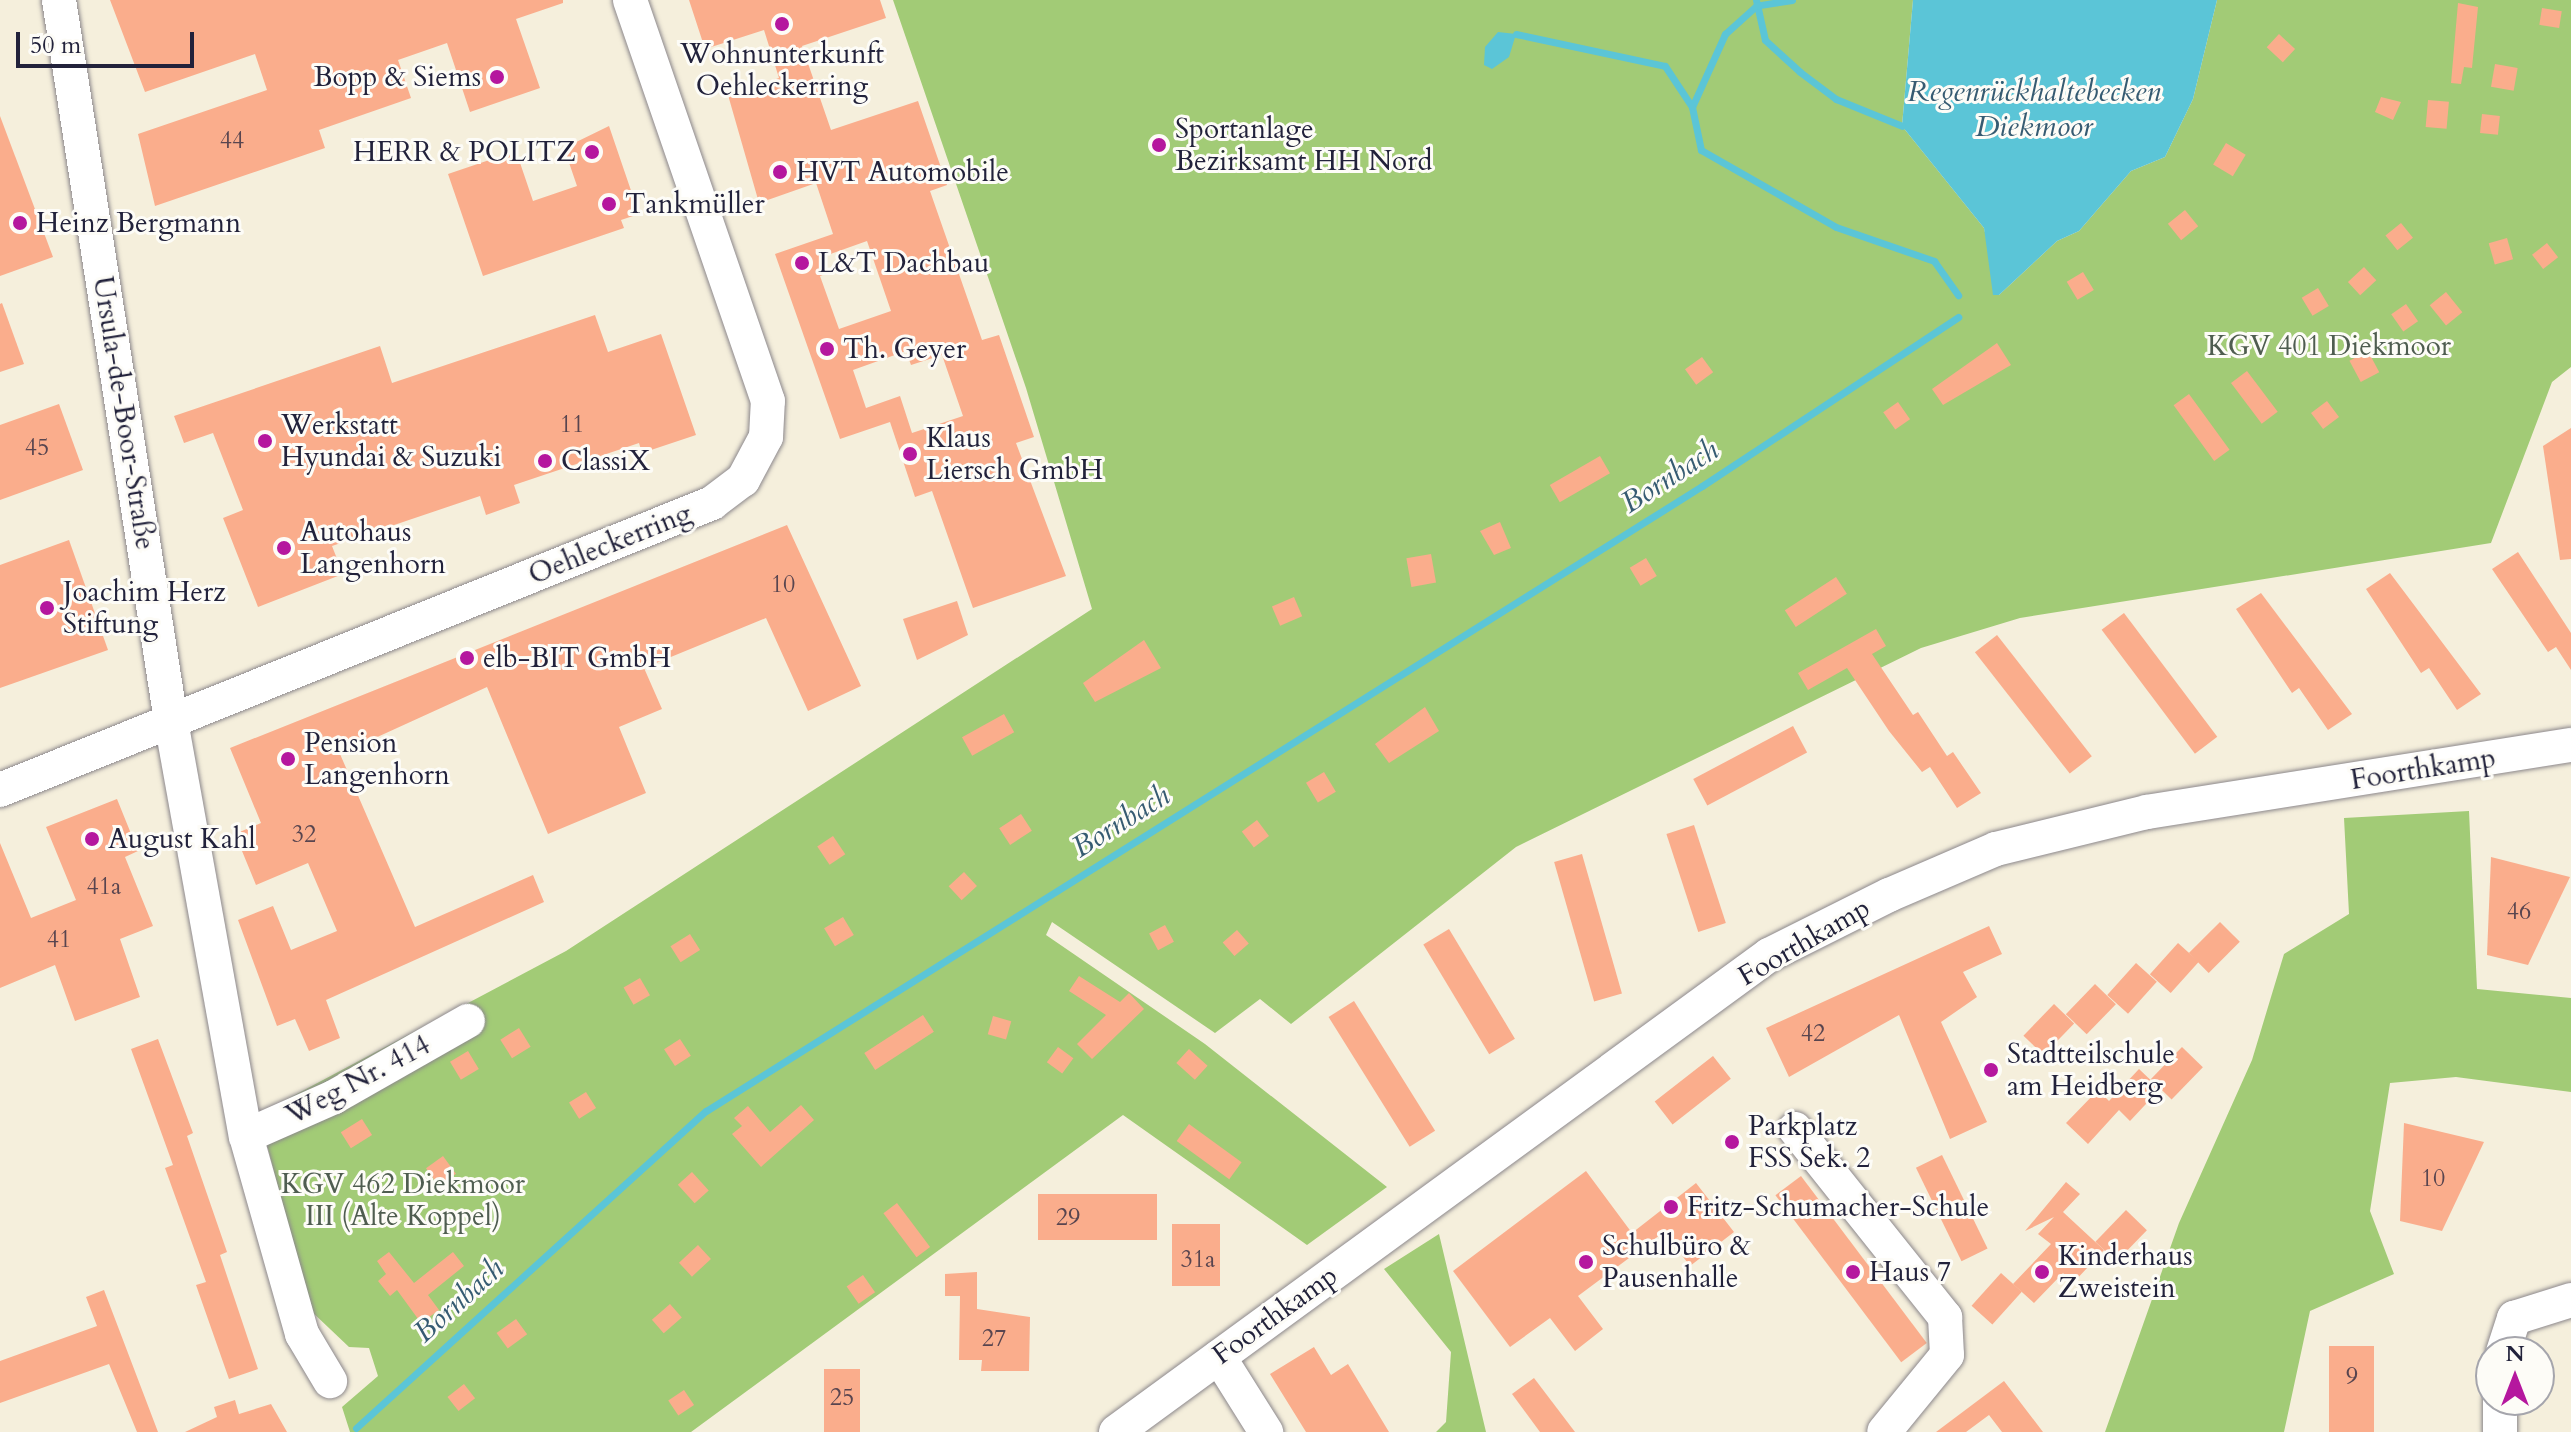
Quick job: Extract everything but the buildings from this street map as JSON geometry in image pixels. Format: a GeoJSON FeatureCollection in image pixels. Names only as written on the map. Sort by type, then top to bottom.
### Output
{"type":"FeatureCollection","features":[{"type":"Feature","properties":{"kind":"street","name":"Ursula-de-Boor-Straße"},"geometry":{"type":"LineString","coordinates":[[59,0],[171,721],[246,1136],[302,1334],[330,1381]]}},
{"type":"Feature","properties":{"kind":"street","name":"Oehleckerring"},"geometry":{"type":"LineString","coordinates":[[0,790],[712,503],[752,467],[766,437],[768,401],[630,0]]}},
{"type":"Feature","properties":{"kind":"street","name":"Foorthkamp"},"geometry":{"type":"LineString","coordinates":[[1116,1432],[1769,955],[1889,895],[1996,849],[2134,815],[2571,745]]}},
{"type":"Feature","properties":{"kind":"street","name":"Weg Nr. 414"},"geometry":{"type":"LineString","coordinates":[[246,1136],[334,1097],[468,1021]]}},
{"type":"Feature","properties":{"kind":"street"},"geometry":{"type":"LineString","coordinates":[[1795,1129],[1945,1317],[1947,1355],[1890,1416],[1884,1432]]}},
{"type":"Feature","properties":{"kind":"street"},"geometry":{"type":"LineString","coordinates":[[2508,1336],[2514,1318],[2571,1300]]}},
{"type":"Feature","properties":{"kind":"street"},"geometry":{"type":"LineString","coordinates":[[1219,1357],[1266,1432]]}},
{"type":"Feature","properties":{"kind":"green space"},"geometry":{"type":"Polygon","coordinates":[[[893,0],[1913,0],[1902,126],[1984,228],[1999,295],[2057,241],[2079,231],[2131,171],[2165,157],[2193,99],[2217,0],[2571,0],[2571,367],[2552,382],[2491,543],[2020,618],[1921,648],[1516,847],[1291,1024],[1260,999],[1215,1033],[1052,922],[1046,935],[1205,1044],[1387,1187],[1307,1245],[1123,1115],[691,1432],[350,1432],[342,1407],[378,1376],[369,1348],[349,1347],[310,1310],[259,1114],[566,951],[1092,609],[1026,388],[893,0]]]}},
{"type":"Feature","properties":{"kind":"green space"},"geometry":{"type":"Polygon","coordinates":[[[2469,811],[2477,989],[2571,998],[2571,1092],[2456,1077],[2390,1083],[2370,1211],[2394,1274],[2310,1311],[2284,1432],[2105,1432],[2179,1223],[2252,1060],[2284,954],[2349,914],[2344,818],[2469,811]]]}},
{"type":"Feature","properties":{"kind":"green space"},"geometry":{"type":"Polygon","coordinates":[[[1439,1234],[1486,1432],[1436,1432],[1446,1422],[1451,1352],[1384,1269],[1439,1234]]]}},
{"type":"Feature","properties":{"kind":"water","name":"Regenrückhaltebecken Diekmoor"},"geometry":{"type":"Polygon","coordinates":[[[1913,0],[2217,0],[2193,99],[2165,157],[2131,171],[2079,231],[2057,241],[1999,295],[1993,295],[1984,228],[1902,126],[1913,0]]]}},
{"type":"Feature","properties":{"kind":"water"},"geometry":{"type":"Polygon","coordinates":[[[1498,32],[1516,34],[1509,57],[1492,69],[1484,65],[1485,47],[1498,32]]]}},
{"type":"Feature","properties":{"kind":"waterway"},"geometry":{"type":"LineString","coordinates":[[1756,0],[1765,40],[1800,72],[1836,99],[1902,126]]}},
{"type":"Feature","properties":{"kind":"waterway"},"geometry":{"type":"LineString","coordinates":[[1792,0],[1756,6],[1725,34],[1692,107],[1701,150],[1836,227],[1934,261],[1958,295]]}},
{"type":"Feature","properties":{"kind":"waterway"},"geometry":{"type":"LineString","coordinates":[[1516,34],[1665,66],[1692,107]]}},
{"type":"Feature","properties":{"kind":"waterway","name":"Bornbach"},"geometry":{"type":"LineString","coordinates":[[356,1428],[706,1111],[1702,486],[1958,317]]}},
{"type":"Feature","properties":{"kind":"place","name":"Wohnunterkunft Oehleckerring"},"geometry":{"type":"Point","coordinates":[782,24]}},
{"type":"Feature","properties":{"kind":"place","name":"Bopp & Siems"},"geometry":{"type":"Point","coordinates":[497,77]}},
{"type":"Feature","properties":{"kind":"place","name":"Sportanlage Bezirksamt HH Nord"},"geometry":{"type":"Point","coordinates":[1159,145]}},
{"type":"Feature","properties":{"kind":"place","name":"HERR & POLITZ"},"geometry":{"type":"Point","coordinates":[592,152]}},
{"type":"Feature","properties":{"kind":"place","name":"HVT Automobile"},"geometry":{"type":"Point","coordinates":[780,172]}},
{"type":"Feature","properties":{"kind":"place","name":"Tankmüller"},"geometry":{"type":"Point","coordinates":[609,204]}},
{"type":"Feature","properties":{"kind":"place","name":"Heinz Bergmann"},"geometry":{"type":"Point","coordinates":[20,223]}},
{"type":"Feature","properties":{"kind":"place","name":"L&T Dachbau"},"geometry":{"type":"Point","coordinates":[802,263]}},
{"type":"Feature","properties":{"kind":"place","name":"Th. Geyer"},"geometry":{"type":"Point","coordinates":[827,349]}},
{"type":"Feature","properties":{"kind":"place","name":"Werkstatt Hyundai & Suzuki"},"geometry":{"type":"Point","coordinates":[265,441]}},
{"type":"Feature","properties":{"kind":"place","name":"Klaus Liersch GmbH"},"geometry":{"type":"Point","coordinates":[910,454]}},
{"type":"Feature","properties":{"kind":"place","name":"ClassiX"},"geometry":{"type":"Point","coordinates":[545,461]}},
{"type":"Feature","properties":{"kind":"place","name":"Autohaus Langenhorn"},"geometry":{"type":"Point","coordinates":[284,548]}},
{"type":"Feature","properties":{"kind":"place","name":"Joachim Herz Stiftung"},"geometry":{"type":"Point","coordinates":[47,608]}},
{"type":"Feature","properties":{"kind":"place","name":"elb-BIT GmbH"},"geometry":{"type":"Point","coordinates":[467,658]}},
{"type":"Feature","properties":{"kind":"place","name":"Pension Langenhorn"},"geometry":{"type":"Point","coordinates":[288,759]}},
{"type":"Feature","properties":{"kind":"place","name":"August Kahl"},"geometry":{"type":"Point","coordinates":[92,839]}},
{"type":"Feature","properties":{"kind":"place","name":"Stadtteilschule am Heidberg"},"geometry":{"type":"Point","coordinates":[1991,1070]}},
{"type":"Feature","properties":{"kind":"place","name":"Parkplatz FSS Sek. 2"},"geometry":{"type":"Point","coordinates":[1732,1142]}},
{"type":"Feature","properties":{"kind":"place","name":"Fritz-Schumacher-Schule"},"geometry":{"type":"Point","coordinates":[1671,1207]}},
{"type":"Feature","properties":{"kind":"place","name":"Schulbüro & Pausenhalle"},"geometry":{"type":"Point","coordinates":[1586,1262]}},
{"type":"Feature","properties":{"kind":"place","name":"Haus 7"},"geometry":{"type":"Point","coordinates":[1853,1272]}},
{"type":"Feature","properties":{"kind":"place","name":"Kinderhaus Zweistein"},"geometry":{"type":"Point","coordinates":[2042,1272]}},
{"type":"Feature","properties":{"kind":"park label","name":"KGV 401 Diekmoor"},"geometry":{"type":"Point","coordinates":[2329,346]}},
{"type":"Feature","properties":{"kind":"park label","name":"KGV 462 Diekmoor III (Alte Koppel)"},"geometry":{"type":"Point","coordinates":[403,1200]}}]}
